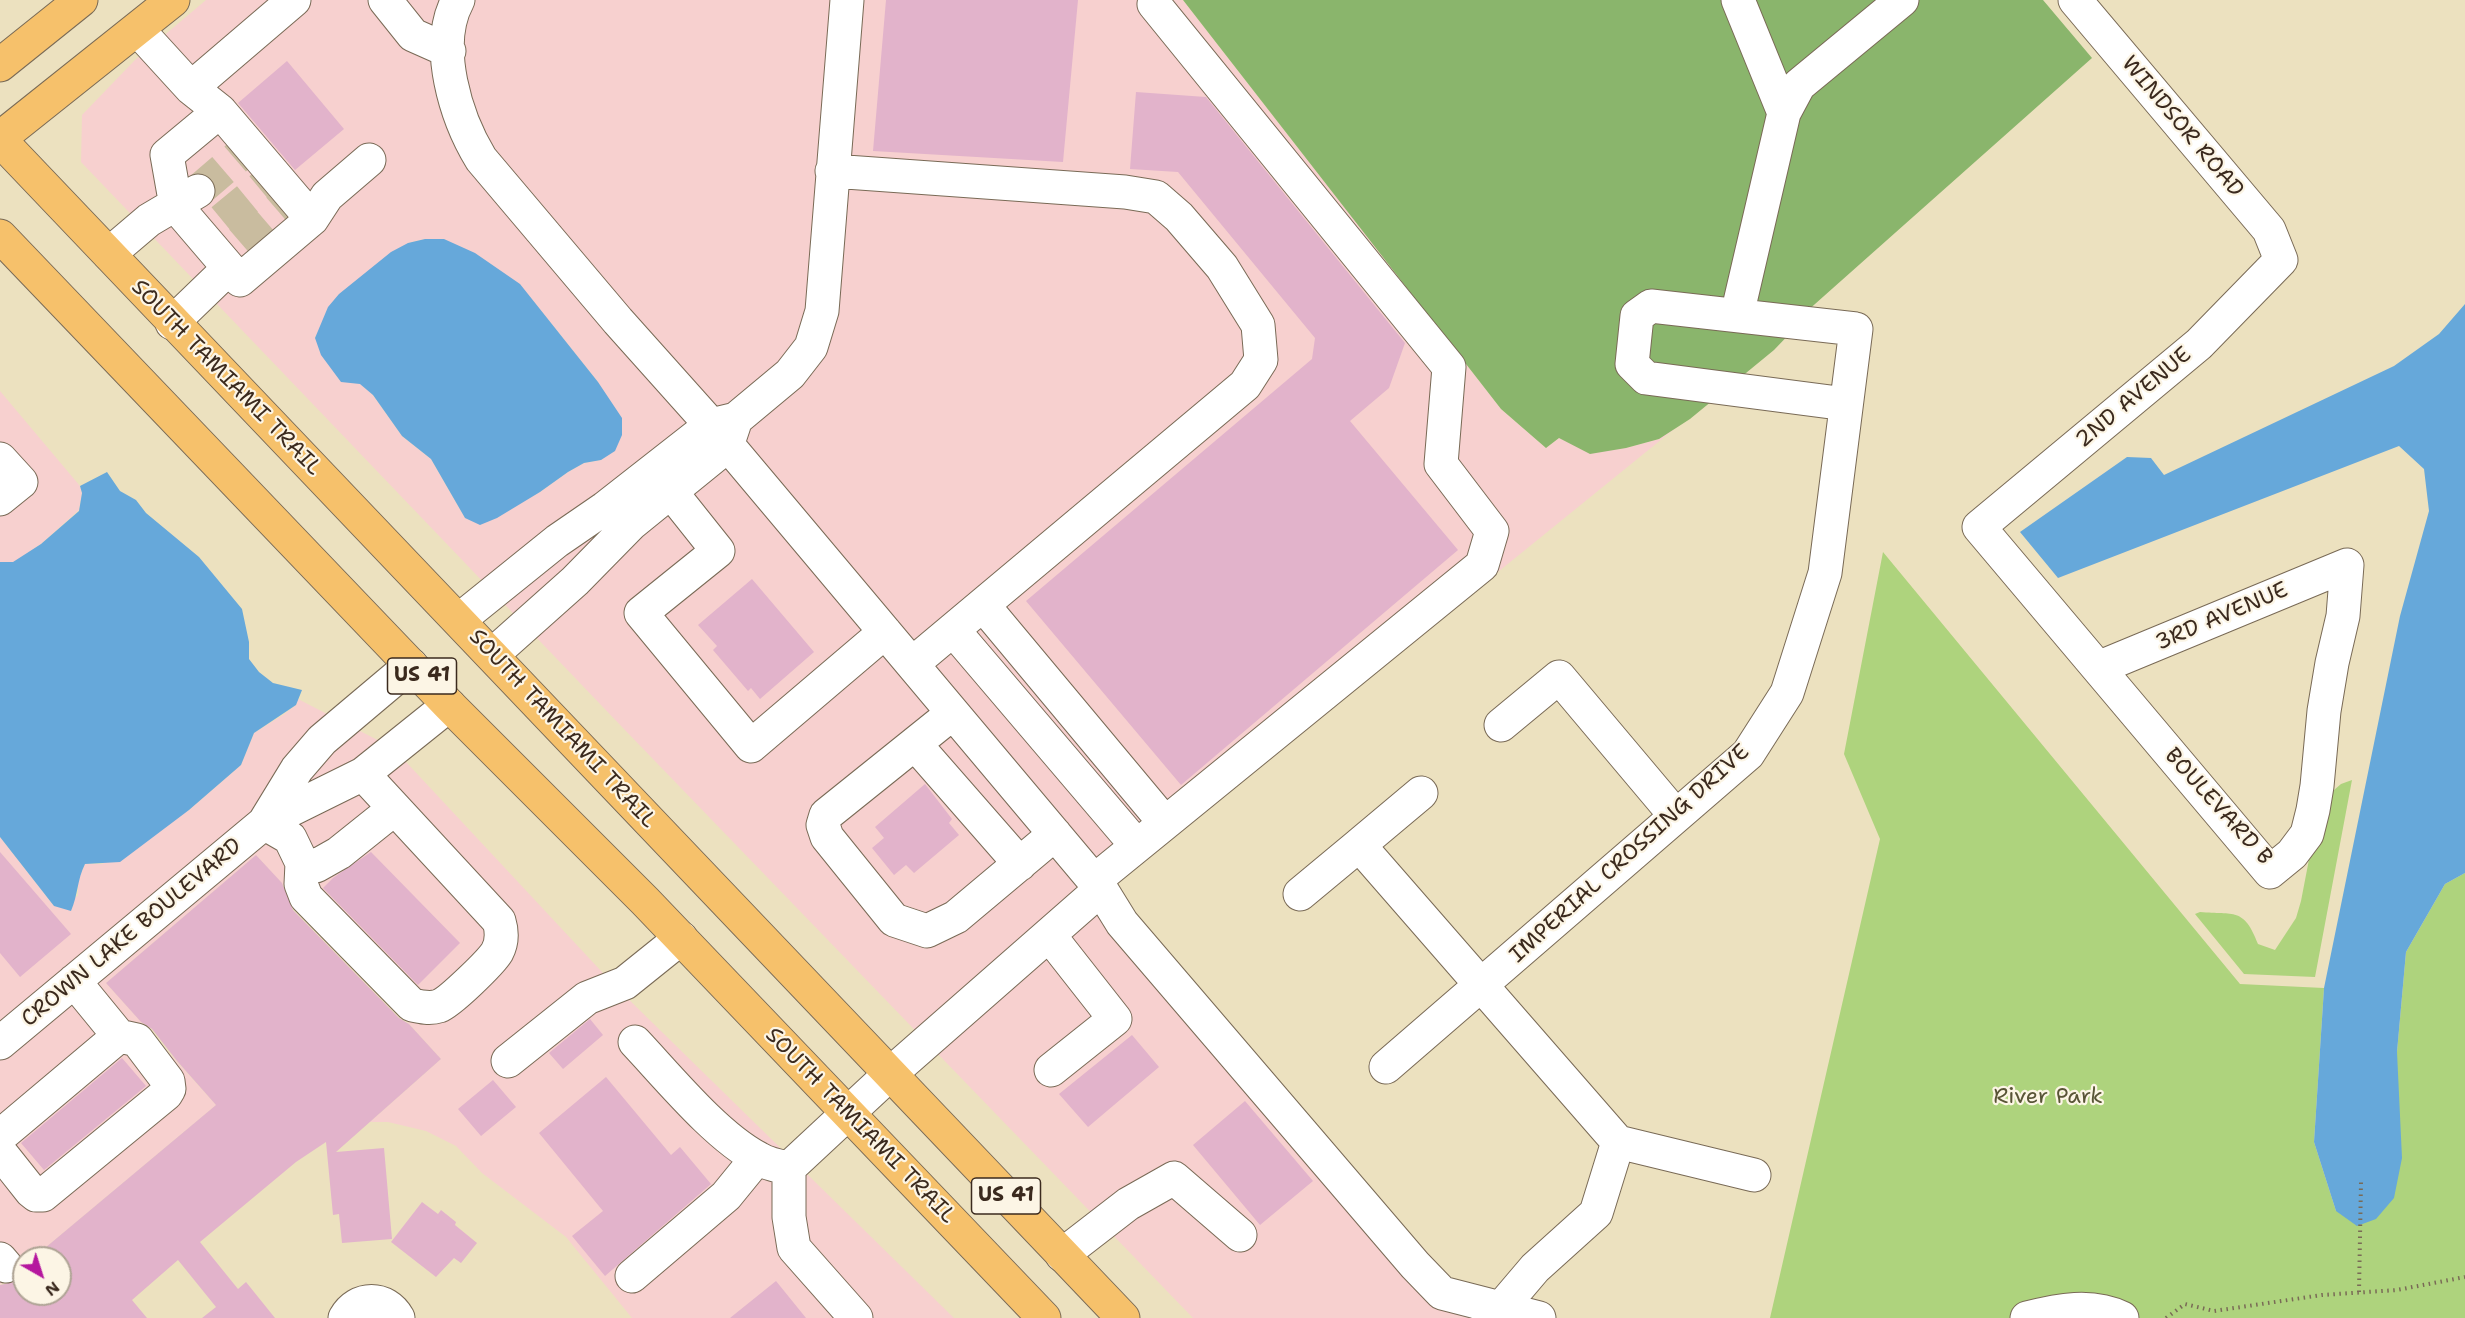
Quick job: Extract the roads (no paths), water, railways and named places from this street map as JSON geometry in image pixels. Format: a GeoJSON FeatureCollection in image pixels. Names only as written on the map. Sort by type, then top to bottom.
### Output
{"type":"FeatureCollection","features":[{"type":"Feature","properties":{"kind":"main road"},"geometry":{"type":"LineString","coordinates":[[0,65],[81,0]]}},
{"type":"Feature","properties":{"kind":"main road"},"geometry":{"type":"LineString","coordinates":[[0,139],[173,0]]}},
{"type":"Feature","properties":{"kind":"main road","name":"SOUTH TAMIAMI TRAIL"},"geometry":{"type":"LineString","coordinates":[[0,139],[110,254],[172,323],[459,620],[1123,1318]]}},
{"type":"Feature","properties":{"kind":"main road","name":"SOUTH TAMIAMI TRAIL"},"geometry":{"type":"LineString","coordinates":[[0,236],[449,705],[681,938],[1044,1318]]}},
{"type":"Feature","properties":{"kind":"street"},"geometry":{"type":"LineString","coordinates":[[191,88],[294,0]]}},
{"type":"Feature","properties":{"kind":"street"},"geometry":{"type":"LineString","coordinates":[[385,0],[413,35],[449,51]]}},
{"type":"Feature","properties":{"kind":"street"},"geometry":{"type":"LineString","coordinates":[[458,0],[449,32],[455,103],[467,137],[481,159],[618,321],[725,430],[885,632],[1098,885],[1122,923],[1415,1265],[1442,1293],[1498,1315],[1539,1318]]}},
{"type":"Feature","properties":{"kind":"street"},"geometry":{"type":"LineString","coordinates":[[492,655],[575,581],[631,524],[670,492],[725,430],[790,374],[811,346],[822,311],[847,0]]}},
{"type":"Feature","properties":{"kind":"street"},"geometry":{"type":"LineString","coordinates":[[856,1318],[794,1248],[789,1217],[789,1168],[890,1074],[1048,935],[1137,846],[1482,565],[1492,531],[1441,464],[1449,367],[1154,4],[1155,0]]}},
{"type":"Feature","properties":{"kind":"street"},"geometry":{"type":"LineString","coordinates":[[1738,0],[1784,113]]}},
{"type":"Feature","properties":{"kind":"street"},"geometry":{"type":"LineString","coordinates":[[1846,404],[1646,378],[1632,364],[1637,316],[1652,306],[1737,315],[1784,113],[1800,85],[1902,0]]}},
{"type":"Feature","properties":{"kind":"street","name":"WINDSOR ROAD"},"geometry":{"type":"LineString","coordinates":[[2087,4],[2269,230],[2281,260]]}},
{"type":"Feature","properties":{"kind":"street"},"geometry":{"type":"LineString","coordinates":[[138,30],[191,88],[220,111],[246,151],[286,196],[327,196],[369,160]]}},
{"type":"Feature","properties":{"kind":"street"},"geometry":{"type":"LineString","coordinates":[[220,111],[167,155],[187,198],[223,245],[240,280],[286,196]]}},
{"type":"Feature","properties":{"kind":"street"},"geometry":{"type":"LineString","coordinates":[[832,171],[1125,192],[1156,197],[1179,217],[1222,267],[1258,325],[1261,360],[1245,385],[912,664]]}},
{"type":"Feature","properties":{"kind":"street"},"geometry":{"type":"LineString","coordinates":[[110,254],[149,220],[187,198]]}},
{"type":"Feature","properties":{"kind":"street"},"geometry":{"type":"LineString","coordinates":[[172,323],[223,245]]}},
{"type":"Feature","properties":{"kind":"street","name":"2ND AVENUE"},"geometry":{"type":"LineString","coordinates":[[1979,527],[2199,344],[2281,260]]}},
{"type":"Feature","properties":{"kind":"street","name":"IMPERIAL CROSSING DRIVE"},"geometry":{"type":"LineString","coordinates":[[1386,1067],[1748,753],[1787,693],[1825,573],[1856,329],[1737,315]]}},
{"type":"Feature","properties":{"kind":"street"},"geometry":{"type":"LineString","coordinates":[[459,620],[557,541],[624,494],[725,430]]}},
{"type":"Feature","properties":{"kind":"street"},"geometry":{"type":"LineString","coordinates":[[0,459],[21,482],[0,499]]}},
{"type":"Feature","properties":{"kind":"street"},"geometry":{"type":"LineString","coordinates":[[670,492],[718,551],[641,613],[751,746],[885,632]]}},
{"type":"Feature","properties":{"kind":"street","name":"BOULEVARD B"},"geometry":{"type":"LineString","coordinates":[[1979,527],[2270,872],[2292,854],[2307,834],[2313,810],[2332,663],[2343,616],[2347,565]]}},
{"type":"Feature","properties":{"kind":"street","name":"3RD AVENUE"},"geometry":{"type":"LineString","coordinates":[[2098,668],[2347,565]]}},
{"type":"Feature","properties":{"kind":"street"},"geometry":{"type":"LineString","coordinates":[[983,604],[1165,823]]}},
{"type":"Feature","properties":{"kind":"street"},"geometry":{"type":"LineString","coordinates":[[954,630],[1137,846]]}},
{"type":"Feature","properties":{"kind":"street","name":"CROWN LAKE BOULEVARD"},"geometry":{"type":"LineString","coordinates":[[264,823],[297,769],[322,740],[411,665]]}},
{"type":"Feature","properties":{"kind":"street"},"geometry":{"type":"LineString","coordinates":[[1501,725],[1559,677],[1676,816]]}},
{"type":"Feature","properties":{"kind":"street","name":"CROWN LAKE BOULEVARD"},"geometry":{"type":"LineString","coordinates":[[0,1043],[264,823],[363,774],[449,705]]}},
{"type":"Feature","properties":{"kind":"street"},"geometry":{"type":"LineString","coordinates":[[953,713],[826,815],[823,825],[827,837],[894,920],[927,931],[956,917],[1055,834]]}},
{"type":"Feature","properties":{"kind":"street"},"geometry":{"type":"LineString","coordinates":[[915,744],[1020,864]]}},
{"type":"Feature","properties":{"kind":"street"},"geometry":{"type":"LineString","coordinates":[[264,823],[290,838],[302,863],[301,884],[306,897],[412,1005],[429,1008],[441,1006],[457,993],[497,951],[502,934],[499,921],[363,774]]}},
{"type":"Feature","properties":{"kind":"street"},"geometry":{"type":"LineString","coordinates":[[1300,894],[1421,793]]}},
{"type":"Feature","properties":{"kind":"street"},"geometry":{"type":"LineString","coordinates":[[302,863],[316,866],[339,854],[394,808]]}},
{"type":"Feature","properties":{"kind":"street"},"geometry":{"type":"LineString","coordinates":[[1359,845],[1618,1142],[1754,1175]]}},
{"type":"Feature","properties":{"kind":"street"},"geometry":{"type":"LineString","coordinates":[[1048,935],[1115,1019],[1051,1070]]}},
{"type":"Feature","properties":{"kind":"street"},"geometry":{"type":"LineString","coordinates":[[508,1061],[587,998],[625,983],[681,938]]}},
{"type":"Feature","properties":{"kind":"street"},"geometry":{"type":"LineString","coordinates":[[0,1152],[31,1191],[36,1195],[43,1195],[166,1094],[169,1089],[168,1081],[137,1040],[119,1036],[74,981]]}},
{"type":"Feature","properties":{"kind":"street"},"geometry":{"type":"LineString","coordinates":[[0,1136],[119,1036]]}},
{"type":"Feature","properties":{"kind":"street"},"geometry":{"type":"LineString","coordinates":[[635,1042],[711,1121],[757,1158],[776,1166],[789,1168]]}},
{"type":"Feature","properties":{"kind":"street"},"geometry":{"type":"LineString","coordinates":[[1498,1315],[1535,1268],[1596,1213],[1618,1142]]}},
{"type":"Feature","properties":{"kind":"street"},"geometry":{"type":"LineString","coordinates":[[632,1276],[726,1196],[757,1158]]}},
{"type":"Feature","properties":{"kind":"street"},"geometry":{"type":"LineString","coordinates":[[1062,1255],[1128,1204],[1174,1178],[1240,1235]]}},
{"type":"Feature","properties":{"kind":"street"},"geometry":{"type":"LineString","coordinates":[[345,1318],[354,1306],[371,1301],[391,1308],[398,1318]]}},
{"type":"Feature","properties":{"kind":"street"},"geometry":{"type":"LineString","coordinates":[[2027,1318],[2077,1308],[2111,1312],[2122,1318]]}},
{"type":"Feature","properties":{"kind":"water"},"geometry":{"type":"Polygon","coordinates":[[[425,239],[444,239],[475,253],[520,284],[598,382],[622,418],[622,435],[615,451],[601,460],[584,463],[497,518],[480,525],[465,518],[431,459],[402,436],[373,395],[360,384],[341,382],[321,355],[315,338],[328,307],[339,294],[391,252],[408,243],[425,239]]]}},
{"type":"Feature","properties":{"kind":"water"},"geometry":{"type":"Polygon","coordinates":[[[2465,304],[2465,873],[2445,884],[2406,952],[2397,1052],[2402,1158],[2394,1198],[2376,1219],[2357,1226],[2336,1211],[2314,1142],[2324,988],[2400,616],[2429,511],[2424,469],[2399,446],[2058,578],[2020,532],[2127,457],[2151,458],[2164,475],[2394,366],[2439,334],[2465,304]]]}},
{"type":"Feature","properties":{"kind":"water"},"geometry":{"type":"Polygon","coordinates":[[[107,472],[120,491],[136,500],[146,513],[199,557],[242,609],[249,642],[249,659],[259,672],[273,683],[302,690],[296,705],[254,733],[241,765],[189,810],[120,862],[85,864],[71,911],[54,906],[0,837],[0,562],[13,562],[41,544],[79,511],[82,493],[80,486],[107,472]]]}},
{"type":"Feature","properties":{"kind":"tunnel"},"geometry":{"type":"LineString","coordinates":[[198,191],[241,154]]}},
{"type":"Feature","properties":{"kind":"tunnel"},"geometry":{"type":"LineString","coordinates":[[222,220],[267,183]]}},
{"type":"Feature","properties":{"kind":"tunnel"},"geometry":{"type":"LineString","coordinates":[[240,242],[284,204]]}},
{"type":"Feature","properties":{"kind":"park label","name":"River Park"},"geometry":{"type":"Point","coordinates":[2048,1097]}}]}
